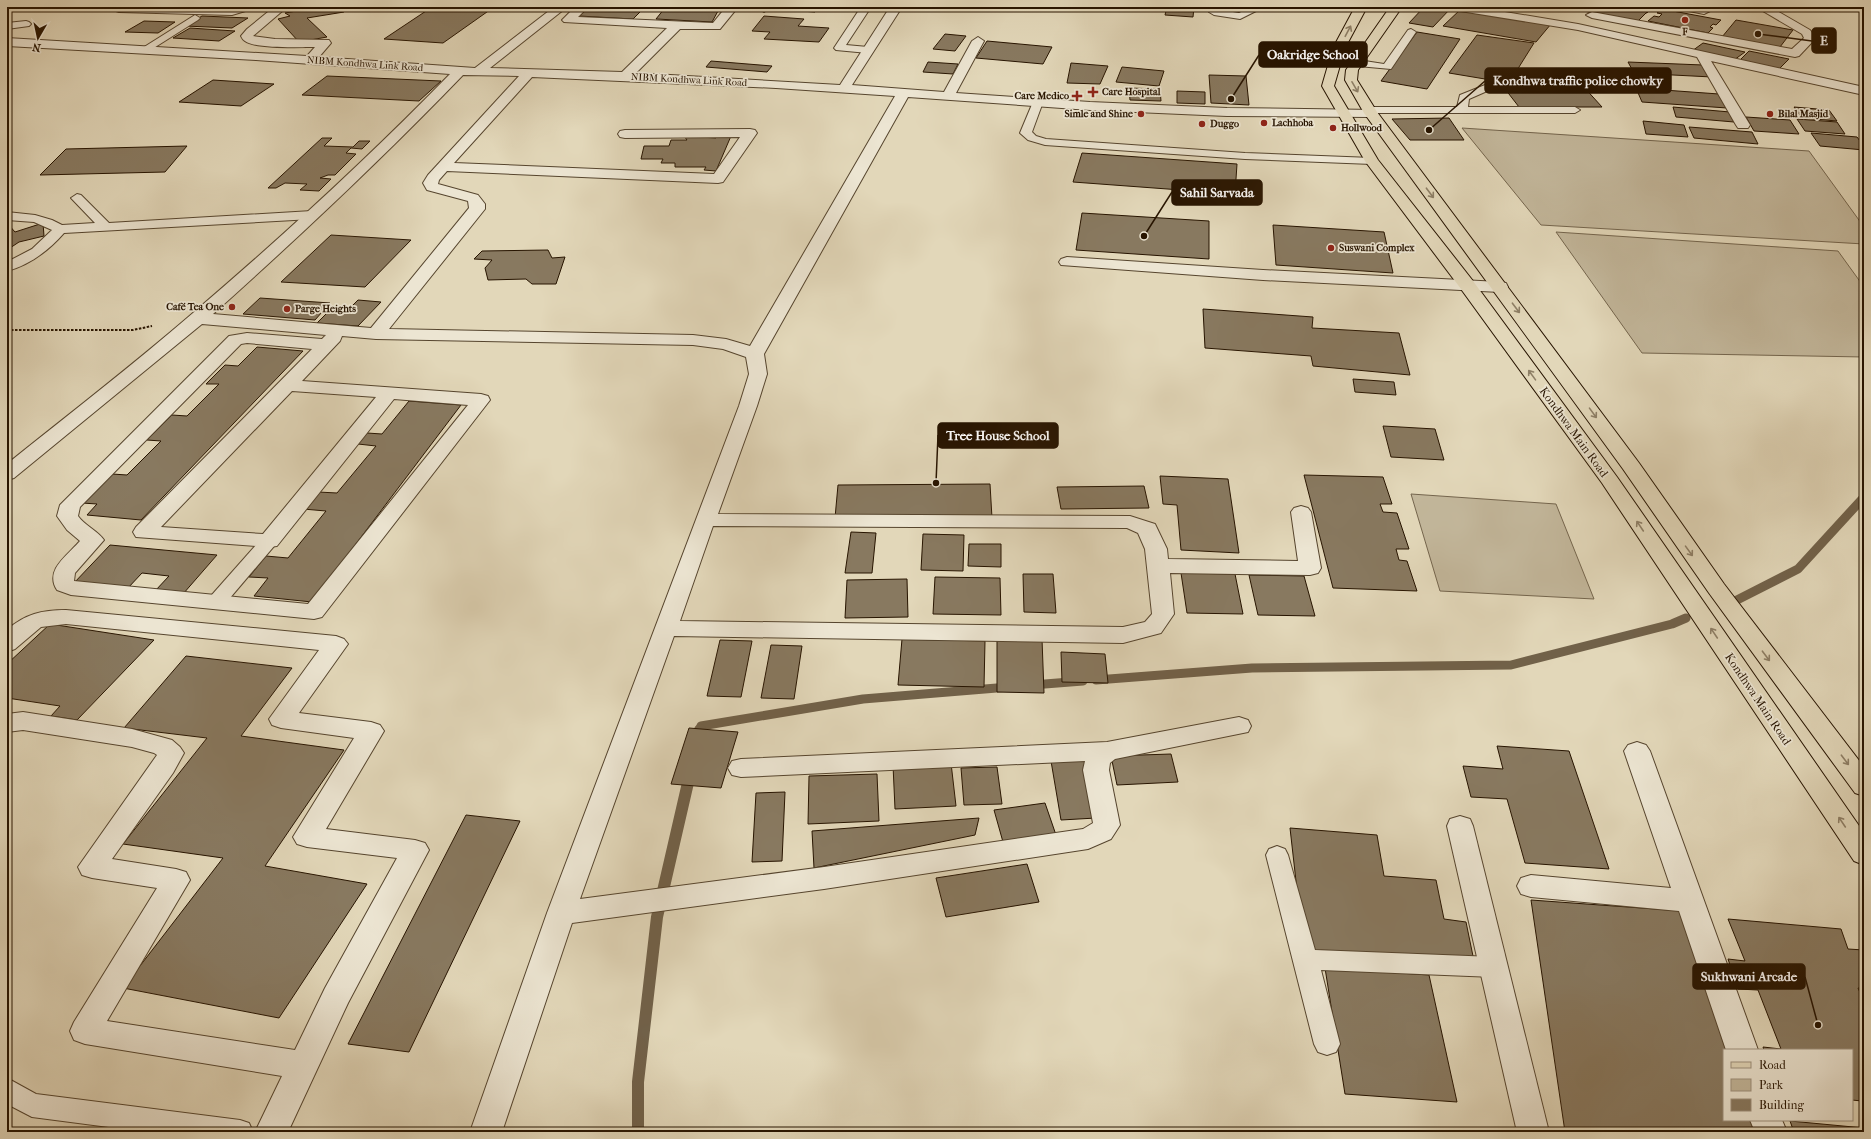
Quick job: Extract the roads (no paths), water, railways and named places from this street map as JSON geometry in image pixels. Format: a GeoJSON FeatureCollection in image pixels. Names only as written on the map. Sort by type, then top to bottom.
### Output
{"type":"FeatureCollection","features":[{"type":"Feature","properties":{"kind":"main road","name":"Kondhwa Main Road"},"geometry":{"type":"LineString","coordinates":[[1361,7],[1339,48],[1328,86],[1343,113],[1372,161],[1467,285],[1610,481],[1864,854]]}},
{"type":"Feature","properties":{"kind":"main road"},"geometry":{"type":"LineString","coordinates":[[1396,7],[1352,70],[1351,80],[1370,112],[1632,467],[1658,508],[1744,628],[1864,786]]}},
{"type":"Feature","properties":{"kind":"street"},"geometry":{"type":"LineString","coordinates":[[114,7],[232,12],[248,7]]}},
{"type":"Feature","properties":{"kind":"street"},"geometry":{"type":"LineString","coordinates":[[281,7],[251,31],[247,36],[249,39],[260,42],[325,43],[310,60]]}},
{"type":"Feature","properties":{"kind":"street"},"geometry":{"type":"LineString","coordinates":[[478,72],[561,7]]}},
{"type":"Feature","properties":{"kind":"street"},"geometry":{"type":"LineString","coordinates":[[582,7],[568,20],[716,27],[732,7]]}},
{"type":"Feature","properties":{"kind":"street"},"geometry":{"type":"LineString","coordinates":[[844,88],[896,7]]}},
{"type":"Feature","properties":{"kind":"street"},"geometry":{"type":"LineString","coordinates":[[1454,7],[1578,27],[1862,92]]}},
{"type":"Feature","properties":{"kind":"street"},"geometry":{"type":"LineString","coordinates":[[1683,7],[1704,11]]}},
{"type":"Feature","properties":{"kind":"street"},"geometry":{"type":"LineString","coordinates":[[1592,15],[1795,53],[1810,38],[1806,32],[1762,7]]}},
{"type":"Feature","properties":{"kind":"street"},"geometry":{"type":"LineString","coordinates":[[638,23],[649,12]]}},
{"type":"Feature","properties":{"kind":"street"},"geometry":{"type":"LineString","coordinates":[[626,76],[677,25]]}},
{"type":"Feature","properties":{"kind":"street"},"geometry":{"type":"LineString","coordinates":[[948,96],[978,41]]}},
{"type":"Feature","properties":{"kind":"street","name":"NIBM Kondhwa Link Road"},"geometry":{"type":"LineString","coordinates":[[7,42],[146,49],[460,71],[626,76],[844,88],[1038,102],[1227,112],[1370,112]]}},
{"type":"Feature","properties":{"kind":"street"},"geometry":{"type":"LineString","coordinates":[[1702,55],[1743,125]]}},
{"type":"Feature","properties":{"kind":"street"},"geometry":{"type":"LineString","coordinates":[[7,474],[198,318],[399,134],[460,71]]}},
{"type":"Feature","properties":{"kind":"street"},"geometry":{"type":"LineString","coordinates":[[376,334],[477,209],[477,204],[473,198],[432,187],[430,183],[529,74]]}},
{"type":"Feature","properties":{"kind":"street"},"geometry":{"type":"LineString","coordinates":[[486,1132],[561,913],[704,520],[748,406],[758,374],[754,354],[904,92]]}},
{"type":"Feature","properties":{"kind":"street"},"geometry":{"type":"LineString","coordinates":[[444,167],[718,179],[750,133],[625,134]]}},
{"type":"Feature","properties":{"kind":"street"},"geometry":{"type":"LineString","coordinates":[[1067,262],[1263,275],[1500,287]]}},
{"type":"Feature","properties":{"kind":"street"},"geometry":{"type":"LineString","coordinates":[[198,318],[376,334],[693,340],[726,344],[754,354]]}},
{"type":"Feature","properties":{"kind":"street"},"geometry":{"type":"LineString","coordinates":[[340,331],[144,532],[269,541],[389,393]]}},
{"type":"Feature","properties":{"kind":"street"},"geometry":{"type":"LineString","coordinates":[[288,385],[481,400],[314,612],[217,601],[71,588],[65,585],[63,580],[64,572],[93,540],[74,526],[66,516],[70,505],[236,340],[247,338],[326,345]]}},
{"type":"Feature","properties":{"kind":"street"},"geometry":{"type":"LineString","coordinates":[[1158,566],[1310,568],[1301,512]]}},
{"type":"Feature","properties":{"kind":"street"},"geometry":{"type":"LineString","coordinates":[[665,628],[1123,635],[1153,628],[1163,614],[1156,549],[1147,529],[1130,522],[704,520]]}},
{"type":"Feature","properties":{"kind":"street"},"geometry":{"type":"LineString","coordinates":[[7,644],[26,625],[43,617],[66,617],[336,644],[282,719],[371,731],[307,837],[415,850],[336,997],[270,1132]]}},
{"type":"Feature","properties":{"kind":"street"},"geometry":{"type":"LineString","coordinates":[[7,723],[23,721],[132,738],[163,746],[171,753],[164,766],[92,867],[176,880],[85,1031],[303,1066]]}},
{"type":"Feature","properties":{"kind":"street"},"geometry":{"type":"LineString","coordinates":[[741,768],[1107,751],[1239,726]]}},
{"type":"Feature","properties":{"kind":"street"},"geometry":{"type":"LineString","coordinates":[[561,913],[1088,839],[1101,832],[1107,825],[1096,770],[1098,760],[1107,751]]}},
{"type":"Feature","properties":{"kind":"street"},"geometry":{"type":"LineString","coordinates":[[1637,751],[1742,1049]]}},
{"type":"Feature","properties":{"kind":"street"},"geometry":{"type":"LineString","coordinates":[[1460,826],[1534,1132]]}},
{"type":"Feature","properties":{"kind":"street"},"geometry":{"type":"LineString","coordinates":[[1531,886],[1690,901]]}},
{"type":"Feature","properties":{"kind":"street"},"geometry":{"type":"LineString","coordinates":[[1766,1121],[1771,1132]]}},
{"type":"Feature","properties":{"kind":"lane"},"geometry":{"type":"LineString","coordinates":[[866,7],[839,48],[868,50]]}},
{"type":"Feature","properties":{"kind":"lane"},"geometry":{"type":"LineString","coordinates":[[1214,12],[1240,16],[1259,7]]}},
{"type":"Feature","properties":{"kind":"lane"},"geometry":{"type":"LineString","coordinates":[[146,49],[195,18]]}},
{"type":"Feature","properties":{"kind":"lane"},"geometry":{"type":"LineString","coordinates":[[7,26],[26,24]]}},
{"type":"Feature","properties":{"kind":"lane"},"geometry":{"type":"LineString","coordinates":[[1358,63],[1387,67],[1411,32]]}},
{"type":"Feature","properties":{"kind":"lane"},"geometry":{"type":"LineString","coordinates":[[1462,110],[1464,97],[1490,86]]}},
{"type":"Feature","properties":{"kind":"lane"},"geometry":{"type":"LineString","coordinates":[[1038,102],[1026,133],[1032,138],[1045,142],[1245,156],[1372,161]]}},
{"type":"Feature","properties":{"kind":"lane"},"geometry":{"type":"LineString","coordinates":[[1370,112],[1575,110]]}},
{"type":"Feature","properties":{"kind":"lane"},"geometry":{"type":"LineString","coordinates":[[77,198],[104,226]]}},
{"type":"Feature","properties":{"kind":"lane"},"geometry":{"type":"LineString","coordinates":[[7,216],[35,217],[60,229],[312,215]]}},
{"type":"Feature","properties":{"kind":"lane"},"geometry":{"type":"LineString","coordinates":[[7,267],[36,254],[50,243],[60,229]]}},
{"type":"Feature","properties":{"kind":"lane"},"geometry":{"type":"LineString","coordinates":[[217,601],[269,541]]}},
{"type":"Feature","properties":{"kind":"lane"},"geometry":{"type":"LineString","coordinates":[[1277,855],[1306,960],[1326,1044]]}},
{"type":"Feature","properties":{"kind":"lane"},"geometry":{"type":"LineString","coordinates":[[1306,960],[1494,967]]}},
{"type":"Feature","properties":{"kind":"lane"},"geometry":{"type":"LineString","coordinates":[[7,1090],[32,1105],[240,1132]]}},
{"type":"Feature","properties":{"kind":"waterway"},"geometry":{"type":"LineString","coordinates":[[1737,600],[1798,569],[1864,497]]}},
{"type":"Feature","properties":{"kind":"waterway"},"geometry":{"type":"LineString","coordinates":[[1096,680],[1252,668],[1511,665],[1672,624],[1686,618]]}},
{"type":"Feature","properties":{"kind":"waterway"},"geometry":{"type":"LineString","coordinates":[[1032,685],[1083,681]]}},
{"type":"Feature","properties":{"kind":"waterway"},"geometry":{"type":"LineString","coordinates":[[700,731],[701,726],[863,699],[1009,687]]}},
{"type":"Feature","properties":{"kind":"waterway"},"geometry":{"type":"LineString","coordinates":[[698,740],[700,730]]}},
{"type":"Feature","properties":{"kind":"waterway"},"geometry":{"type":"LineString","coordinates":[[638,1132],[638,1082],[657,917],[690,774]]}},
{"type":"Feature","properties":{"kind":"place","name":"F"},"geometry":{"type":"Point","coordinates":[1685,20]}},
{"type":"Feature","properties":{"kind":"place","name":"E"},"geometry":{"type":"Point","coordinates":[1758,34]}},
{"type":"Feature","properties":{"kind":"place","name":"Care Hospital"},"geometry":{"type":"Point","coordinates":[1093,92]}},
{"type":"Feature","properties":{"kind":"place","name":"Care Medico"},"geometry":{"type":"Point","coordinates":[1077,96]}},
{"type":"Feature","properties":{"kind":"place","name":"Oakridge School"},"geometry":{"type":"Point","coordinates":[1231,99]}},
{"type":"Feature","properties":{"kind":"place","name":"Simle and Shine"},"geometry":{"type":"Point","coordinates":[1141,114]}},
{"type":"Feature","properties":{"kind":"place","name":"Bilal Masjid"},"geometry":{"type":"Point","coordinates":[1770,114]}},
{"type":"Feature","properties":{"kind":"place","name":"Lachhoba"},"geometry":{"type":"Point","coordinates":[1264,123]}},
{"type":"Feature","properties":{"kind":"place","name":"Duggo"},"geometry":{"type":"Point","coordinates":[1202,124]}},
{"type":"Feature","properties":{"kind":"place","name":"Hollwood"},"geometry":{"type":"Point","coordinates":[1333,128]}},
{"type":"Feature","properties":{"kind":"place","name":"Kondhwa traffic police chowky"},"geometry":{"type":"Point","coordinates":[1429,130]}},
{"type":"Feature","properties":{"kind":"place","name":"Sahil Sarvada"},"geometry":{"type":"Point","coordinates":[1144,236]}},
{"type":"Feature","properties":{"kind":"place","name":"Suswani Complex"},"geometry":{"type":"Point","coordinates":[1331,248]}},
{"type":"Feature","properties":{"kind":"place","name":"Café Tea One"},"geometry":{"type":"Point","coordinates":[232,307]}},
{"type":"Feature","properties":{"kind":"place","name":"Parge Heights"},"geometry":{"type":"Point","coordinates":[287,309]}},
{"type":"Feature","properties":{"kind":"place","name":"Tree House School"},"geometry":{"type":"Point","coordinates":[936,483]}},
{"type":"Feature","properties":{"kind":"place","name":"Sukhwani Arcade"},"geometry":{"type":"Point","coordinates":[1818,1025]}}]}
